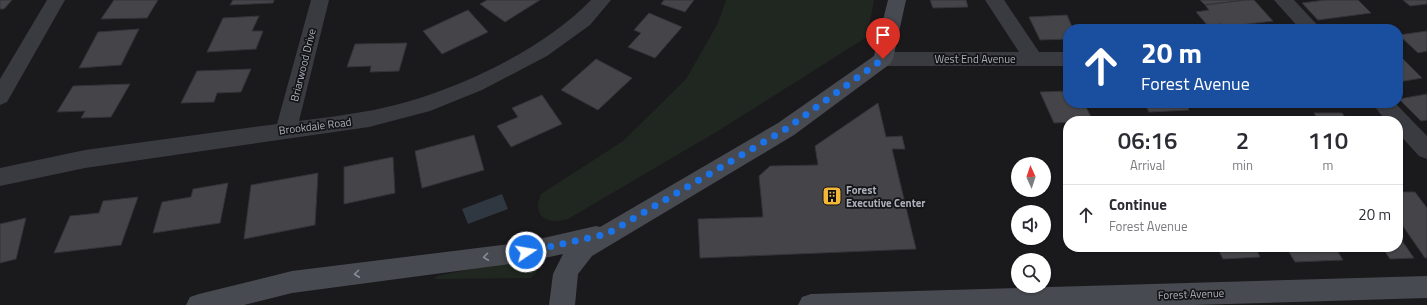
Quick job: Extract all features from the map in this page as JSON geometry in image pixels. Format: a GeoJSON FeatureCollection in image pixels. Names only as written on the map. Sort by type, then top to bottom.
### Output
{"type":"FeatureCollection","features":[{"type":"Feature","properties":{"kind":"main road"},"geometry":{"type":"LineString","coordinates":[[562,305],[564,278],[568,265],[583,249],[786,129],[883,59],[896,0]]}},
{"type":"Feature","properties":{"kind":"main road"},"geometry":{"type":"LineString","coordinates":[[199,305],[292,282],[526,252],[607,234]]}},
{"type":"Feature","properties":{"kind":"main road","name":"Forest Avenue"},"geometry":{"type":"LineString","coordinates":[[811,305],[968,302],[1427,287]]}},
{"type":"Feature","properties":{"kind":"street"},"geometry":{"type":"LineString","coordinates":[[0,97],[56,0]]}},
{"type":"Feature","properties":{"kind":"street","name":"Briarwood Drive"},"geometry":{"type":"LineString","coordinates":[[286,130],[320,0]]}},
{"type":"Feature","properties":{"kind":"street","name":"Brookdale Road"},"geometry":{"type":"LineString","coordinates":[[0,177],[85,159],[369,119],[430,102],[475,85],[540,51],[582,20],[602,0]]}},
{"type":"Feature","properties":{"kind":"street"},"geometry":{"type":"LineString","coordinates":[[994,0],[1034,60]]}},
{"type":"Feature","properties":{"kind":"street"},"geometry":{"type":"LineString","coordinates":[[1283,0],[1306,24]]}},
{"type":"Feature","properties":{"kind":"street","name":"West End Avenue"},"geometry":{"type":"LineString","coordinates":[[883,59],[1063,59]]}},
{"type":"Feature","properties":{"kind":"street"},"geometry":{"type":"LineString","coordinates":[[1387,108],[1394,116]]}},
{"type":"Feature","properties":{"kind":"street"},"geometry":{"type":"LineString","coordinates":[[1403,125],[1427,150]]}},
{"type":"Feature","properties":{"kind":"shaded area"},"geometry":{"type":"Polygon","coordinates":[[[726,0],[874,0],[867,37],[718,131],[568,219],[554,221],[543,217],[538,208],[538,202],[541,194],[623,141],[686,79],[717,25],[726,0]]]}},
{"type":"Feature","properties":{"kind":"shaded area"},"geometry":{"type":"Polygon","coordinates":[[[502,194],[508,209],[468,224],[462,209],[502,194]]]}},
{"type":"Feature","properties":{"kind":"shaded area"},"geometry":{"type":"Polygon","coordinates":[[[533,257],[539,260],[536,273],[531,278],[434,279],[437,276],[533,257]]]}},
{"type":"Feature","properties":{"kind":"building"},"geometry":{"type":"Polygon","coordinates":[[[0,0],[12,0],[4,9],[0,9],[0,0]]]}},
{"type":"Feature","properties":{"kind":"building"},"geometry":{"type":"Polygon","coordinates":[[[114,0],[158,0],[147,18],[101,19],[114,0]]]}},
{"type":"Feature","properties":{"kind":"building"},"geometry":{"type":"Polygon","coordinates":[[[233,0],[274,0],[273,3],[230,5],[233,0]]]}},
{"type":"Feature","properties":{"kind":"building"},"geometry":{"type":"Polygon","coordinates":[[[487,0],[540,0],[505,22],[480,4],[487,0]]]}},
{"type":"Feature","properties":{"kind":"building"},"geometry":{"type":"Polygon","coordinates":[[[664,0],[694,0],[685,12],[661,4],[664,0]]]}},
{"type":"Feature","properties":{"kind":"building"},"geometry":{"type":"Polygon","coordinates":[[[930,0],[966,0],[968,7],[933,8],[930,0]]]}},
{"type":"Feature","properties":{"kind":"building"},"geometry":{"type":"Polygon","coordinates":[[[1200,0],[1246,0],[1205,5],[1200,0]]]}},
{"type":"Feature","properties":{"kind":"building"},"geometry":{"type":"Polygon","coordinates":[[[1254,0],[1273,21],[1248,24],[1206,24],[1196,12],[1209,10],[1205,5],[1254,0]]]}},
{"type":"Feature","properties":{"kind":"building"},"geometry":{"type":"Polygon","coordinates":[[[1325,0],[1358,0],[1371,13],[1318,20],[1302,3],[1325,0]]]}},
{"type":"Feature","properties":{"kind":"building"},"geometry":{"type":"Polygon","coordinates":[[[1403,0],[1427,0],[1427,4],[1410,6],[1403,0]]]}},
{"type":"Feature","properties":{"kind":"building"},"geometry":{"type":"Polygon","coordinates":[[[468,10],[488,32],[442,54],[423,31],[468,10]]]}},
{"type":"Feature","properties":{"kind":"building"},"geometry":{"type":"Polygon","coordinates":[[[649,13],[682,27],[655,58],[628,47],[641,33],[634,30],[649,13]]]}},
{"type":"Feature","properties":{"kind":"building"},"geometry":{"type":"Polygon","coordinates":[[[1067,15],[1071,24],[1063,24],[1063,39],[1040,40],[1029,17],[1067,15]]]}},
{"type":"Feature","properties":{"kind":"building"},"geometry":{"type":"Polygon","coordinates":[[[259,16],[252,31],[263,31],[256,49],[207,52],[223,18],[259,16]]]}},
{"type":"Feature","properties":{"kind":"building"},"geometry":{"type":"Polygon","coordinates":[[[139,29],[121,65],[79,68],[98,32],[139,29]]]}},
{"type":"Feature","properties":{"kind":"building"},"geometry":{"type":"Polygon","coordinates":[[[1427,31],[1427,51],[1418,53],[1403,39],[1403,34],[1427,31]]]}},
{"type":"Feature","properties":{"kind":"building"},"geometry":{"type":"Polygon","coordinates":[[[407,43],[399,71],[370,72],[371,66],[347,67],[355,44],[407,43]]]}},
{"type":"Feature","properties":{"kind":"building"},"geometry":{"type":"Polygon","coordinates":[[[596,59],[632,78],[598,110],[561,90],[596,59]]]}},
{"type":"Feature","properties":{"kind":"building"},"geometry":{"type":"Polygon","coordinates":[[[1403,59],[1422,78],[1403,81],[1403,59]]]}},
{"type":"Feature","properties":{"kind":"building"},"geometry":{"type":"Polygon","coordinates":[[[251,69],[241,92],[217,93],[214,102],[181,103],[197,71],[251,69]]]}},
{"type":"Feature","properties":{"kind":"building"},"geometry":{"type":"Polygon","coordinates":[[[130,84],[111,117],[81,118],[85,111],[57,112],[73,86],[130,84]]]}},
{"type":"Feature","properties":{"kind":"building"},"geometry":{"type":"Polygon","coordinates":[[[1063,91],[1063,108],[1086,108],[1090,116],[1063,116],[1063,123],[1054,123],[1040,92],[1063,91]]]}},
{"type":"Feature","properties":{"kind":"building"},"geometry":{"type":"Polygon","coordinates":[[[1427,94],[1427,120],[1421,121],[1403,103],[1403,98],[1427,94]]]}},
{"type":"Feature","properties":{"kind":"building"},"geometry":{"type":"Polygon","coordinates":[[[542,95],[562,124],[511,147],[497,126],[518,117],[512,108],[542,95]]]}},
{"type":"Feature","properties":{"kind":"building","name":"Forest Executive Center"},"geometry":{"type":"Polygon","coordinates":[[[878,103],[886,137],[902,136],[905,149],[892,149],[916,249],[700,258],[698,219],[763,217],[759,176],[770,166],[818,165],[815,146],[878,103]]]}},
{"type":"Feature","properties":{"kind":"building"},"geometry":{"type":"Polygon","coordinates":[[[1147,108],[1188,108],[1189,110],[1149,112],[1147,108]]]}},
{"type":"Feature","properties":{"kind":"building"},"geometry":{"type":"Polygon","coordinates":[[[1314,113],[1342,113],[1344,116],[1316,116],[1314,113]]]}},
{"type":"Feature","properties":{"kind":"building"},"geometry":{"type":"Polygon","coordinates":[[[474,135],[484,170],[422,188],[415,151],[474,135]]]}},
{"type":"Feature","properties":{"kind":"building"},"geometry":{"type":"Polygon","coordinates":[[[393,157],[395,193],[344,204],[344,167],[393,157]]]}},
{"type":"Feature","properties":{"kind":"building"},"geometry":{"type":"Polygon","coordinates":[[[318,173],[315,225],[244,239],[251,185],[318,173]]]}},
{"type":"Feature","properties":{"kind":"building"},"geometry":{"type":"Polygon","coordinates":[[[228,183],[220,223],[153,233],[162,202],[191,197],[193,189],[228,183]]]}},
{"type":"Feature","properties":{"kind":"building"},"geometry":{"type":"Polygon","coordinates":[[[1403,192],[1415,192],[1427,208],[1427,258],[1425,258],[1403,226],[1403,192]]]}},
{"type":"Feature","properties":{"kind":"building"},"geometry":{"type":"Polygon","coordinates":[[[138,197],[121,245],[54,253],[70,216],[99,213],[103,201],[138,197]]]}},
{"type":"Feature","properties":{"kind":"building"},"geometry":{"type":"Polygon","coordinates":[[[26,218],[16,259],[0,263],[0,224],[26,218]]]}},
{"type":"Feature","properties":{"kind":"building"},"geometry":{"type":"Polygon","coordinates":[[[1403,242],[1414,258],[1390,259],[1385,252],[1403,252],[1403,242]]]}},
{"type":"Feature","properties":{"kind":"building"},"geometry":{"type":"Polygon","coordinates":[[[1220,252],[1258,252],[1260,257],[1223,259],[1220,252]]]}},
{"type":"Feature","properties":{"kind":"building"},"geometry":{"type":"Polygon","coordinates":[[[1289,252],[1338,252],[1343,260],[1295,262],[1289,252]]]}},
{"type":"Feature","properties":{"kind":"place","name":"Forest Executive Center"},"geometry":{"type":"Point","coordinates":[832,196]}},
{"type":"Feature","properties":{"kind":"route"},"geometry":{"type":"LineString","coordinates":[[526,252],[607,234],[786,129],[883,59]]}}]}
